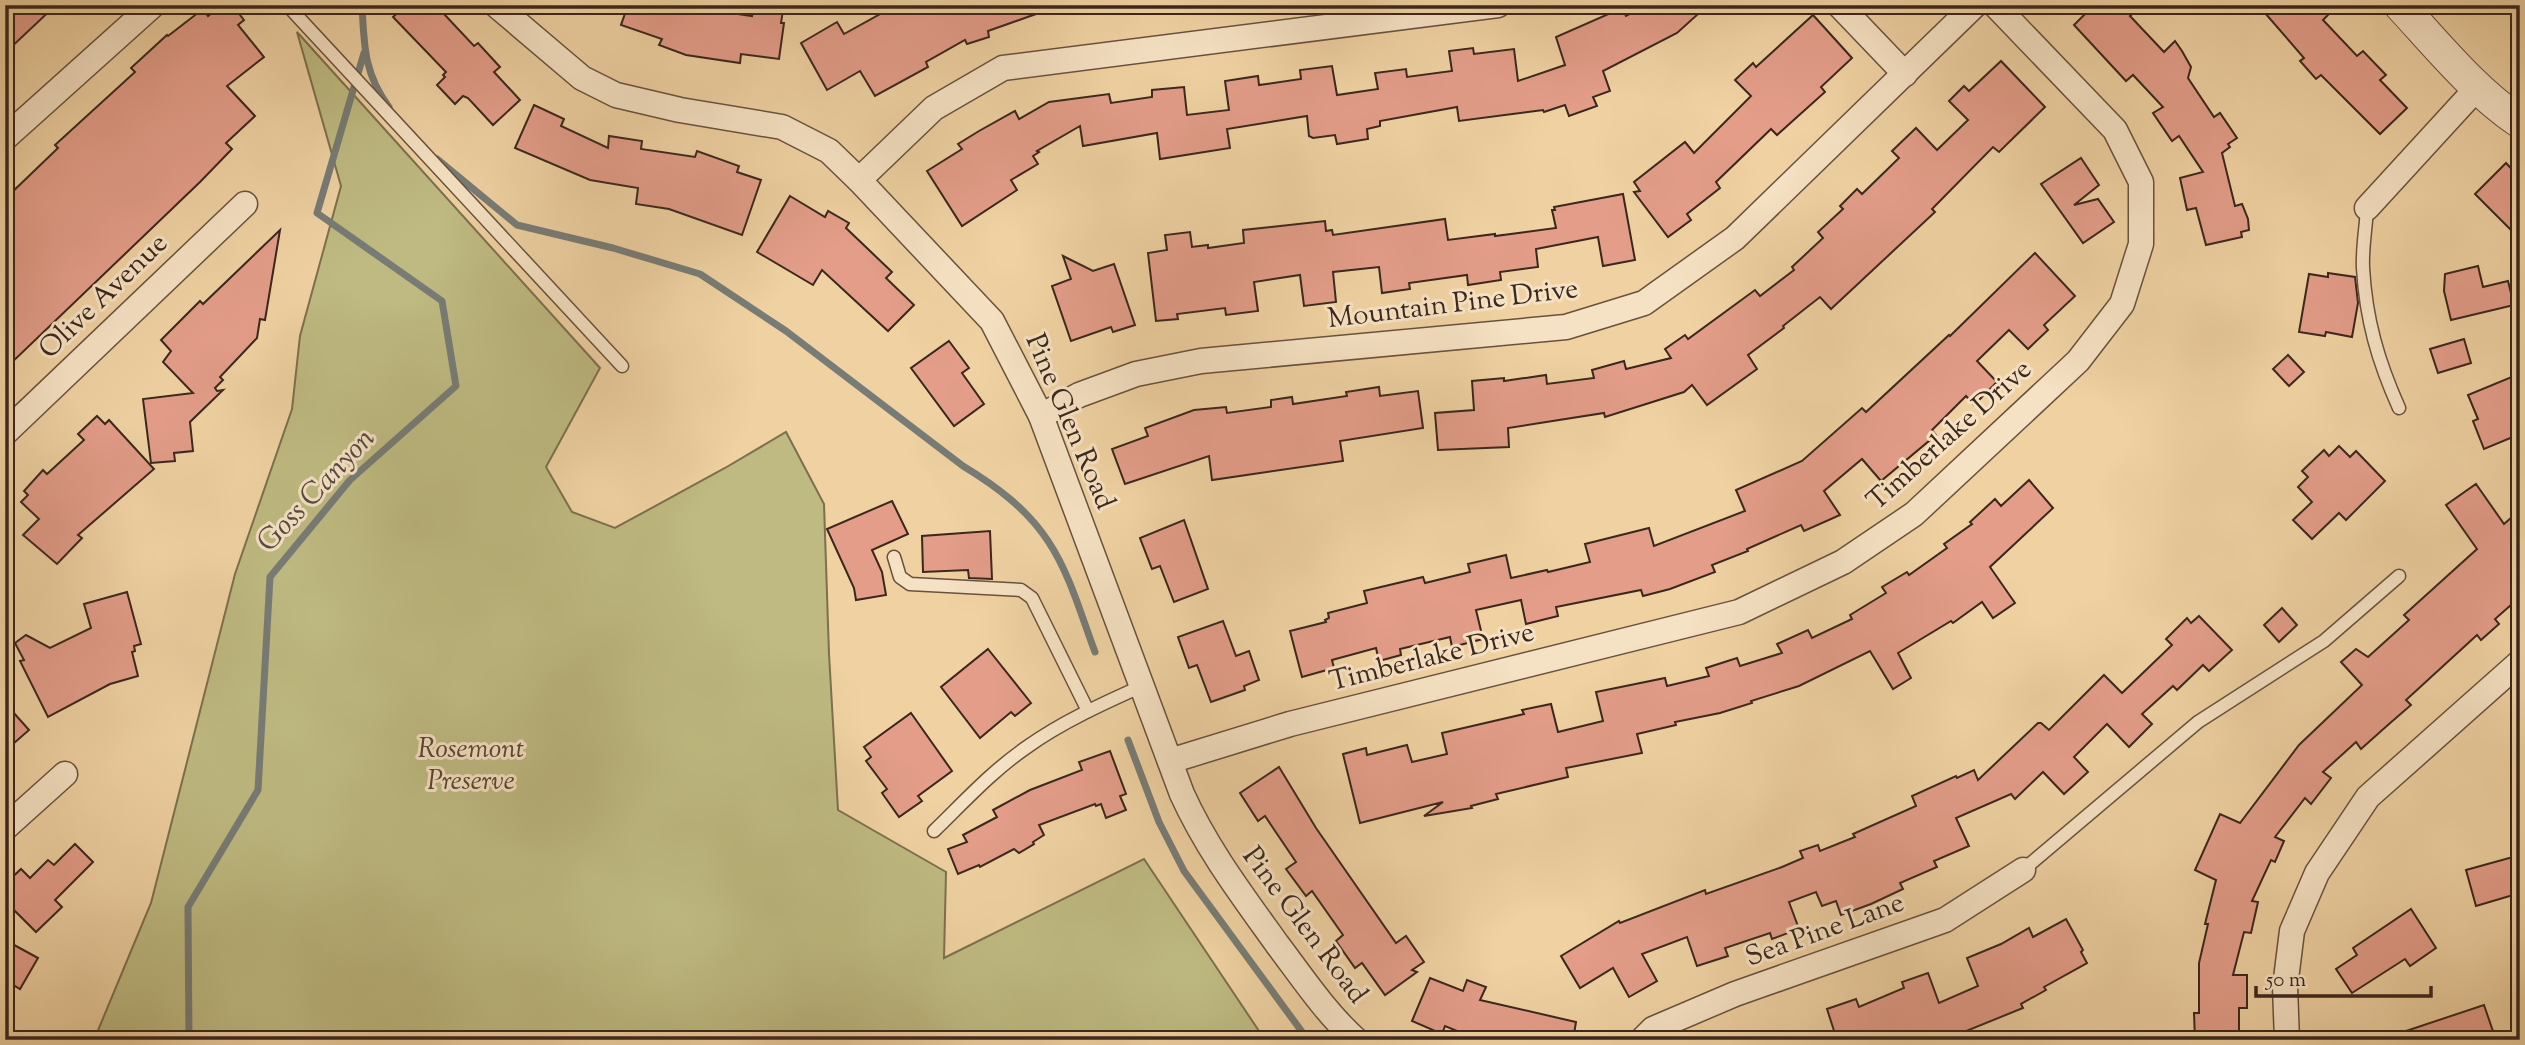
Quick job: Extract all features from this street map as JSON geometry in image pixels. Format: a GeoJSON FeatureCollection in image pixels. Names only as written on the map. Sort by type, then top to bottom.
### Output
{"type":"FeatureCollection","features":[{"type":"Feature","properties":{"kind":"street"},"geometry":{"type":"LineString","coordinates":[[5,138],[153,5]]}},
{"type":"Feature","properties":{"kind":"street","name":"Pine Glen Road"},"geometry":{"type":"LineString","coordinates":[[496,5],[582,78],[616,95],[680,110],[782,127],[829,151],[992,321],[1041,416],[1194,821],[1224,871],[1322,1005],[1356,1040]]}},
{"type":"Feature","properties":{"kind":"street"},"geometry":{"type":"LineString","coordinates":[[859,180],[933,108],[1003,68],[1499,5]]}},
{"type":"Feature","properties":{"kind":"street"},"geometry":{"type":"LineString","coordinates":[[1839,5],[1905,74]]}},
{"type":"Feature","properties":{"kind":"street","name":"Mountain Pine Drive"},"geometry":{"type":"LineString","coordinates":[[1041,416],[1079,395],[1136,374],[1201,361],[1566,327],[1644,303],[1735,238],[1975,5]]}},
{"type":"Feature","properties":{"kind":"street","name":"Timberlake Drive"},"geometry":{"type":"LineString","coordinates":[[1170,761],[1290,724],[1740,612],[1843,562],[1914,514],[2078,360],[2122,304],[2141,244],[2141,182],[2115,130],[1995,5]]}},
{"type":"Feature","properties":{"kind":"street"},"geometry":{"type":"LineString","coordinates":[[2400,5],[2477,88],[2520,122]]}},
{"type":"Feature","properties":{"kind":"street"},"geometry":{"type":"LineString","coordinates":[[2367,208],[2477,88]]}},
{"type":"Feature","properties":{"kind":"street","name":"Olive Avenue"},"geometry":{"type":"LineString","coordinates":[[5,433],[245,204]]}},
{"type":"Feature","properties":{"kind":"street"},"geometry":{"type":"LineString","coordinates":[[2287,1040],[2285,987],[2292,931],[2317,873],[2368,797],[2520,662]]}},
{"type":"Feature","properties":{"kind":"street"},"geometry":{"type":"LineString","coordinates":[[5,828],[65,774]]}},
{"type":"Feature","properties":{"kind":"street","name":"Sea Pine Lane"},"geometry":{"type":"LineString","coordinates":[[1642,1040],[1653,1030],[1735,994],[1945,920],[2023,870]]}},
{"type":"Feature","properties":{"kind":"lane"},"geometry":{"type":"LineString","coordinates":[[287,5],[622,366]]}},
{"type":"Feature","properties":{"kind":"lane"},"geometry":{"type":"LineString","coordinates":[[2367,208],[2363,266],[2369,320],[2380,364],[2399,408]]}},
{"type":"Feature","properties":{"kind":"lane"},"geometry":{"type":"LineString","coordinates":[[894,557],[900,577],[910,583],[1021,590],[1027,593],[1054,639],[1088,711]]}},
{"type":"Feature","properties":{"kind":"lane"},"geometry":{"type":"LineString","coordinates":[[2023,870],[2197,722],[2324,641],[2399,576]]}},
{"type":"Feature","properties":{"kind":"lane"},"geometry":{"type":"LineString","coordinates":[[934,831],[1015,755],[1054,729],[1142,686]]}},
{"type":"Feature","properties":{"kind":"green space","name":"Rosemont Preserve"},"geometry":{"type":"Polygon","coordinates":[[[297,32],[600,368],[546,467],[572,512],[615,528],[786,432],[824,504],[838,810],[946,872],[944,958],[1144,859],[1265,1040],[94,1040],[151,903],[235,574],[292,409],[300,336],[341,186],[297,32]]]}},
{"type":"Feature","properties":{"kind":"building"},"geometry":{"type":"Polygon","coordinates":[[[5,5],[56,5],[5,53],[5,5]]]}},
{"type":"Feature","properties":{"kind":"building"},"geometry":{"type":"Polygon","coordinates":[[[222,5],[232,5],[244,20],[238,25],[264,57],[227,86],[255,116],[226,143],[232,149],[200,182],[5,369],[5,199],[58,148],[55,145],[135,72],[131,68],[167,35],[203,9],[208,16],[222,5]]]}},
{"type":"Feature","properties":{"kind":"building"},"geometry":{"type":"Polygon","coordinates":[[[406,5],[454,5],[444,14],[474,46],[478,43],[500,67],[494,72],[520,100],[493,125],[468,98],[463,96],[455,104],[437,85],[446,72],[393,17],[406,5]]]}},
{"type":"Feature","properties":{"kind":"building"},"geometry":{"type":"Polygon","coordinates":[[[628,5],[697,5],[696,8],[752,16],[754,5],[783,10],[779,59],[741,54],[740,63],[686,55],[659,45],[662,39],[621,25],[628,5]]]}},
{"type":"Feature","properties":{"kind":"building"},"geometry":{"type":"Polygon","coordinates":[[[875,5],[1053,5],[1053,8],[988,31],[989,37],[967,44],[965,40],[926,62],[928,67],[875,96],[860,71],[827,90],[801,43],[837,22],[844,34],[880,14],[875,5]]]}},
{"type":"Feature","properties":{"kind":"building"},"geometry":{"type":"Polygon","coordinates":[[[1647,5],[1708,5],[1677,33],[1603,71],[1610,91],[1593,97],[1597,106],[1569,116],[1565,105],[1544,112],[1459,121],[1457,107],[1380,121],[1380,126],[1367,129],[1368,139],[1337,144],[1335,135],[1313,138],[1309,136],[1307,116],[1227,129],[1230,148],[1160,159],[1157,133],[1083,146],[1080,126],[1037,151],[1039,152],[1033,156],[1038,164],[1011,180],[1017,190],[962,226],[927,171],[962,149],[958,144],[979,131],[1015,111],[1019,119],[1049,102],[1109,94],[1111,103],[1152,97],[1152,90],[1184,87],[1187,115],[1229,110],[1225,81],[1258,76],[1259,85],[1301,79],[1300,70],[1332,66],[1337,95],[1378,89],[1375,73],[1406,69],[1407,77],[1452,71],[1449,51],[1473,48],[1474,54],[1514,49],[1518,81],[1565,65],[1556,37],[1622,8],[1626,16],[1647,5]]]}},
{"type":"Feature","properties":{"kind":"building"},"geometry":{"type":"Polygon","coordinates":[[[2094,5],[2142,5],[2130,16],[2164,52],[2175,41],[2182,51],[2191,67],[2188,78],[2214,117],[2220,113],[2237,138],[2228,144],[2230,147],[2222,153],[2235,206],[2242,204],[2248,219],[2249,230],[2241,232],[2242,237],[2206,245],[2196,208],[2187,210],[2180,178],[2203,172],[2179,136],[2172,141],[2153,113],[2163,107],[2133,75],[2126,81],[2074,25],[2094,5]]]}},
{"type":"Feature","properties":{"kind":"building"},"geometry":{"type":"Polygon","coordinates":[[[2258,5],[2320,5],[2328,15],[2323,20],[2357,56],[2363,51],[2386,75],[2380,80],[2407,108],[2380,134],[2321,75],[2316,79],[2300,61],[2304,58],[2258,5]]]}},
{"type":"Feature","properties":{"kind":"building"},"geometry":{"type":"Polygon","coordinates":[[[1813,15],[1852,58],[1821,87],[1825,92],[1777,135],[1771,129],[1716,182],[1720,188],[1687,214],[1691,220],[1668,237],[1634,192],[1640,191],[1634,182],[1685,142],[1694,153],[1751,96],[1735,80],[1753,63],[1756,67],[1813,15]]]}},
{"type":"Feature","properties":{"kind":"building"},"geometry":{"type":"Polygon","coordinates":[[[2001,61],[2045,107],[1999,152],[1993,147],[1932,209],[1935,212],[1831,309],[1820,297],[1748,355],[1757,369],[1707,405],[1692,385],[1684,392],[1605,417],[1604,413],[1508,428],[1509,447],[1438,450],[1435,413],[1474,410],[1472,381],[1504,378],[1504,381],[1546,375],[1547,384],[1594,378],[1592,370],[1624,361],[1626,369],[1671,358],[1665,349],[1685,335],[1688,339],[1755,290],[1760,296],[1794,270],[1792,267],[1823,238],[1818,232],[1843,209],[1840,206],[1857,189],[1862,194],[1899,158],[1892,151],[1916,128],[1937,150],[1968,120],[1949,101],[1964,86],[1969,91],[2001,61]]]}},
{"type":"Feature","properties":{"kind":"building"},"geometry":{"type":"Polygon","coordinates":[[[534,105],[564,119],[561,126],[608,148],[609,136],[642,141],[641,149],[695,157],[697,151],[739,166],[737,172],[761,180],[742,235],[669,209],[636,204],[638,188],[590,180],[515,148],[534,105]]]}},
{"type":"Feature","properties":{"kind":"building"},"geometry":{"type":"Polygon","coordinates":[[[2081,158],[2099,185],[2074,205],[2098,199],[2114,222],[2083,243],[2041,184],[2081,158]]]}},
{"type":"Feature","properties":{"kind":"building"},"geometry":{"type":"Polygon","coordinates":[[[2506,163],[2520,178],[2520,239],[2475,194],[2506,163]]]}},
{"type":"Feature","properties":{"kind":"building"},"geometry":{"type":"Polygon","coordinates":[[[1623,194],[1635,260],[1603,266],[1598,237],[1536,249],[1538,267],[1500,272],[1501,280],[1468,285],[1467,275],[1409,283],[1410,289],[1382,293],[1379,267],[1333,272],[1336,302],[1304,306],[1300,275],[1254,282],[1258,311],[1226,315],[1225,308],[1177,314],[1178,319],[1156,321],[1148,253],[1167,250],[1165,235],[1190,232],[1192,247],[1208,245],[1208,248],[1244,243],[1243,230],[1325,221],[1326,231],[1332,230],[1333,235],[1445,219],[1448,240],[1495,236],[1556,228],[1552,210],[1555,210],[1554,207],[1623,194]]]}},
{"type":"Feature","properties":{"kind":"building"},"geometry":{"type":"Polygon","coordinates":[[[790,196],[825,217],[828,211],[849,223],[846,228],[892,272],[886,278],[914,305],[888,331],[822,270],[813,285],[757,252],[790,196]]]}},
{"type":"Feature","properties":{"kind":"building"},"geometry":{"type":"Polygon","coordinates":[[[280,230],[265,320],[260,319],[257,338],[220,377],[223,380],[215,388],[217,391],[223,390],[190,422],[193,451],[174,453],[175,461],[151,463],[143,399],[193,393],[163,362],[171,351],[161,340],[200,301],[203,304],[280,230]]]}},
{"type":"Feature","properties":{"kind":"building"},"geometry":{"type":"Polygon","coordinates":[[[2035,253],[2075,296],[2044,325],[2048,330],[2028,349],[2009,330],[1977,361],[1997,382],[1974,405],[1966,396],[1932,430],[1936,435],[1881,481],[1862,459],[1824,491],[1840,515],[1804,531],[1801,525],[1712,565],[1715,572],[1670,589],[1643,596],[1641,590],[1556,607],[1558,616],[1526,624],[1521,600],[1476,610],[1483,639],[1452,647],[1450,637],[1400,649],[1401,655],[1379,661],[1376,648],[1332,660],[1334,668],[1302,677],[1290,631],[1326,622],[1328,613],[1367,603],[1364,591],[1423,577],[1425,583],[1470,572],[1468,564],[1506,555],[1511,578],[1547,570],[1548,572],[1590,562],[1585,544],[1649,528],[1654,546],[1745,511],[1736,490],[1802,461],[1862,408],[1866,412],[1950,336],[2035,253]]]}},
{"type":"Feature","properties":{"kind":"building"},"geometry":{"type":"Polygon","coordinates":[[[1063,256],[1093,271],[1114,264],[1135,325],[1113,332],[1111,327],[1071,341],[1052,286],[1071,279],[1063,256]]]}},
{"type":"Feature","properties":{"kind":"building"},"geometry":{"type":"Polygon","coordinates":[[[2478,266],[2483,287],[2508,281],[2514,305],[2451,320],[2444,291],[2445,274],[2478,266]]]}},
{"type":"Feature","properties":{"kind":"building"},"geometry":{"type":"Polygon","coordinates":[[[2328,273],[2355,277],[2358,303],[2352,337],[2326,332],[2325,336],[2299,332],[2309,274],[2328,277],[2328,273]]]}},
{"type":"Feature","properties":{"kind":"building"},"geometry":{"type":"Polygon","coordinates":[[[2464,339],[2471,363],[2438,373],[2430,349],[2464,339]]]}},
{"type":"Feature","properties":{"kind":"building"},"geometry":{"type":"Polygon","coordinates":[[[949,341],[969,368],[962,373],[984,404],[954,426],[911,368],[949,341]]]}},
{"type":"Feature","properties":{"kind":"building"},"geometry":{"type":"Polygon","coordinates":[[[2288,355],[2304,372],[2289,386],[2273,369],[2288,355]]]}},
{"type":"Feature","properties":{"kind":"building"},"geometry":{"type":"Polygon","coordinates":[[[2514,376],[2520,389],[2520,434],[2484,449],[2473,421],[2478,419],[2468,395],[2514,376]]]}},
{"type":"Feature","properties":{"kind":"building"},"geometry":{"type":"Polygon","coordinates":[[[1379,387],[1380,396],[1418,391],[1423,428],[1340,441],[1343,461],[1212,480],[1209,456],[1125,484],[1112,449],[1148,436],[1145,428],[1194,410],[1226,407],[1227,413],[1271,407],[1271,400],[1292,397],[1293,404],[1347,396],[1346,392],[1379,387]]]}},
{"type":"Feature","properties":{"kind":"building"},"geometry":{"type":"Polygon","coordinates":[[[97,416],[105,424],[109,420],[154,469],[78,535],[82,538],[57,564],[23,535],[39,519],[21,502],[28,495],[24,491],[43,470],[47,474],[84,440],[78,434],[97,416]]]}},
{"type":"Feature","properties":{"kind":"building"},"geometry":{"type":"Polygon","coordinates":[[[2339,446],[2350,457],[2356,451],[2385,481],[2346,520],[2339,513],[2312,539],[2293,520],[2312,502],[2298,487],[2308,477],[2302,471],[2324,450],[2329,456],[2339,446]]]}},
{"type":"Feature","properties":{"kind":"building"},"geometry":{"type":"Polygon","coordinates":[[[2029,480],[2053,508],[1990,567],[2015,603],[1993,618],[1982,602],[1953,623],[1951,621],[1898,653],[1911,678],[1893,689],[1870,651],[1799,686],[1751,701],[1752,703],[1637,734],[1642,753],[1566,768],[1568,777],[1496,794],[1498,799],[1471,806],[1472,808],[1424,816],[1443,802],[1360,823],[1343,754],[1366,748],[1367,755],[1407,745],[1412,762],[1447,754],[1442,733],[1524,714],[1522,710],[1551,704],[1558,732],[1603,721],[1596,692],[1665,678],[1667,686],[1709,676],[1706,668],[1737,658],[1740,666],[1782,653],[1777,644],[1808,630],[1812,638],[1852,619],[1850,615],[1886,593],[1882,587],[1907,572],[1909,575],[1947,548],[1944,544],[1972,524],[1970,522],[1995,499],[2001,506],[2029,480]]]}},
{"type":"Feature","properties":{"kind":"building"},"geometry":{"type":"Polygon","coordinates":[[[2476,484],[2504,524],[2520,510],[2520,597],[2495,619],[2499,624],[2481,640],[2477,635],[2406,700],[2411,705],[2361,749],[2356,742],[2323,772],[2331,778],[2311,804],[2305,798],[2275,837],[2284,841],[2275,862],[2271,860],[2252,901],[2258,902],[2251,933],[2244,932],[2233,975],[2247,975],[2247,1008],[2239,1008],[2239,1040],[2195,1040],[2194,1013],[2199,1013],[2199,963],[2216,880],[2195,870],[2220,814],[2240,823],[2299,745],[2362,685],[2341,662],[2356,649],[2368,657],[2409,620],[2404,615],[2477,549],[2446,505],[2476,484]]]}},
{"type":"Feature","properties":{"kind":"building"},"geometry":{"type":"Polygon","coordinates":[[[892,501],[908,534],[872,550],[882,572],[886,595],[856,600],[854,588],[827,529],[892,501]]]}},
{"type":"Feature","properties":{"kind":"building"},"geometry":{"type":"Polygon","coordinates":[[[1184,520],[1208,589],[1174,602],[1160,566],[1152,569],[1140,538],[1184,520]]]}},
{"type":"Feature","properties":{"kind":"building"},"geometry":{"type":"Polygon","coordinates":[[[990,531],[992,579],[969,578],[968,570],[923,572],[922,536],[990,531]]]}},
{"type":"Feature","properties":{"kind":"building"},"geometry":{"type":"Polygon","coordinates":[[[127,592],[141,644],[134,646],[135,651],[132,652],[138,676],[110,684],[48,717],[20,661],[24,660],[15,643],[26,635],[50,648],[91,628],[84,604],[127,592]]]}},
{"type":"Feature","properties":{"kind":"building"},"geometry":{"type":"Polygon","coordinates":[[[2282,608],[2297,625],[2279,642],[2264,625],[2282,608]]]}},
{"type":"Feature","properties":{"kind":"building"},"geometry":{"type":"Polygon","coordinates":[[[2199,616],[2232,650],[2209,671],[2203,665],[2177,690],[2173,686],[2142,714],[2152,724],[2129,747],[2107,724],[2074,757],[2088,772],[2064,794],[2043,772],[2015,799],[2011,794],[1956,818],[1969,846],[1934,861],[1937,867],[1900,883],[1903,889],[1841,915],[1836,901],[1822,906],[1816,892],[1789,902],[1799,929],[1772,939],[1770,933],[1725,948],[1728,956],[1697,966],[1687,937],[1642,954],[1657,981],[1629,997],[1613,968],[1580,988],[1561,956],[1619,921],[1620,923],[1705,890],[1706,894],[1782,867],[1803,858],[1800,851],[1818,845],[1820,851],[1855,837],[1853,834],[1916,806],[1912,796],[1956,776],[1957,778],[1974,770],[1978,780],[2038,723],[2049,730],[2104,675],[2122,693],[2172,645],[2166,639],[2187,618],[2191,623],[2199,616]]]}},
{"type":"Feature","properties":{"kind":"building"},"geometry":{"type":"Polygon","coordinates":[[[1223,621],[1236,656],[1249,651],[1259,680],[1244,686],[1245,690],[1211,702],[1197,665],[1189,668],[1178,637],[1223,621]]]}},
{"type":"Feature","properties":{"kind":"building"},"geometry":{"type":"Polygon","coordinates":[[[988,649],[1031,703],[1015,716],[1011,712],[980,738],[941,687],[988,649]]]}},
{"type":"Feature","properties":{"kind":"building"},"geometry":{"type":"Polygon","coordinates":[[[5,703],[29,730],[5,751],[5,703]]]}},
{"type":"Feature","properties":{"kind":"building"},"geometry":{"type":"Polygon","coordinates":[[[911,713],[952,771],[918,796],[922,801],[899,817],[882,793],[887,789],[866,761],[871,757],[864,747],[911,713]]]}},
{"type":"Feature","properties":{"kind":"building"},"geometry":{"type":"Polygon","coordinates":[[[1110,751],[1126,794],[1120,796],[1126,810],[1106,818],[1101,804],[1095,804],[1039,825],[1044,835],[1033,842],[1034,844],[1019,853],[1014,849],[980,867],[979,865],[958,874],[948,849],[967,842],[963,835],[997,817],[993,810],[1030,790],[1082,770],[1079,762],[1110,751]]]}},
{"type":"Feature","properties":{"kind":"building"},"geometry":{"type":"Polygon","coordinates":[[[1279,767],[1316,828],[1396,943],[1406,936],[1424,962],[1412,970],[1417,972],[1385,995],[1362,963],[1355,968],[1336,941],[1343,935],[1312,891],[1306,896],[1286,869],[1296,862],[1265,816],[1258,821],[1240,793],[1279,767]]]}},
{"type":"Feature","properties":{"kind":"building"},"geometry":{"type":"Polygon","coordinates":[[[75,844],[93,862],[55,900],[62,907],[36,932],[5,901],[5,884],[21,869],[30,878],[48,860],[54,865],[75,844]]]}},
{"type":"Feature","properties":{"kind":"building"},"geometry":{"type":"Polygon","coordinates":[[[2520,855],[2520,893],[2476,906],[2466,870],[2520,855]]]}},
{"type":"Feature","properties":{"kind":"building"},"geometry":{"type":"Polygon","coordinates":[[[2411,909],[2436,948],[2410,966],[2405,959],[2352,993],[2336,969],[2357,955],[2353,948],[2411,909]]]}},
{"type":"Feature","properties":{"kind":"building"},"geometry":{"type":"Polygon","coordinates":[[[2066,919],[2087,963],[2044,987],[2046,990],[2021,1004],[2023,1008],[1944,1040],[1837,1040],[1827,1009],[1856,999],[1859,1007],[1904,988],[1902,982],[1928,973],[1939,1003],[1978,986],[1967,958],[2001,944],[2029,928],[2033,937],[2066,919]]]}},
{"type":"Feature","properties":{"kind":"building"},"geometry":{"type":"Polygon","coordinates":[[[5,940],[38,958],[20,989],[5,980],[5,940]]]}},
{"type":"Feature","properties":{"kind":"building"},"geometry":{"type":"Polygon","coordinates":[[[1430,978],[1463,991],[1467,980],[1486,987],[1480,1000],[1576,1022],[1573,1040],[1479,1040],[1445,1026],[1442,1034],[1412,1021],[1430,978]]]}},
{"type":"Feature","properties":{"kind":"building"},"geometry":{"type":"Polygon","coordinates":[[[2484,1005],[2496,1040],[2388,1040],[2388,1037],[2484,1005]]]}},
{"type":"Feature","properties":{"kind":"waterway"},"geometry":{"type":"LineString","coordinates":[[362,5],[370,71],[389,107]]}},
{"type":"Feature","properties":{"kind":"waterway","name":"Goss Canyon"},"geometry":{"type":"LineString","coordinates":[[189,1040],[188,907],[258,790],[270,577],[350,480],[456,386],[442,301],[317,213],[364,53]]}},
{"type":"Feature","properties":{"kind":"waterway"},"geometry":{"type":"LineString","coordinates":[[437,159],[517,225],[613,248],[700,274],[786,331],[963,466],[999,490],[1021,508],[1040,529],[1056,554],[1095,652]]}},
{"type":"Feature","properties":{"kind":"waterway"},"geometry":{"type":"LineString","coordinates":[[1128,740],[1159,822],[1184,871],[1308,1040]]}}]}
